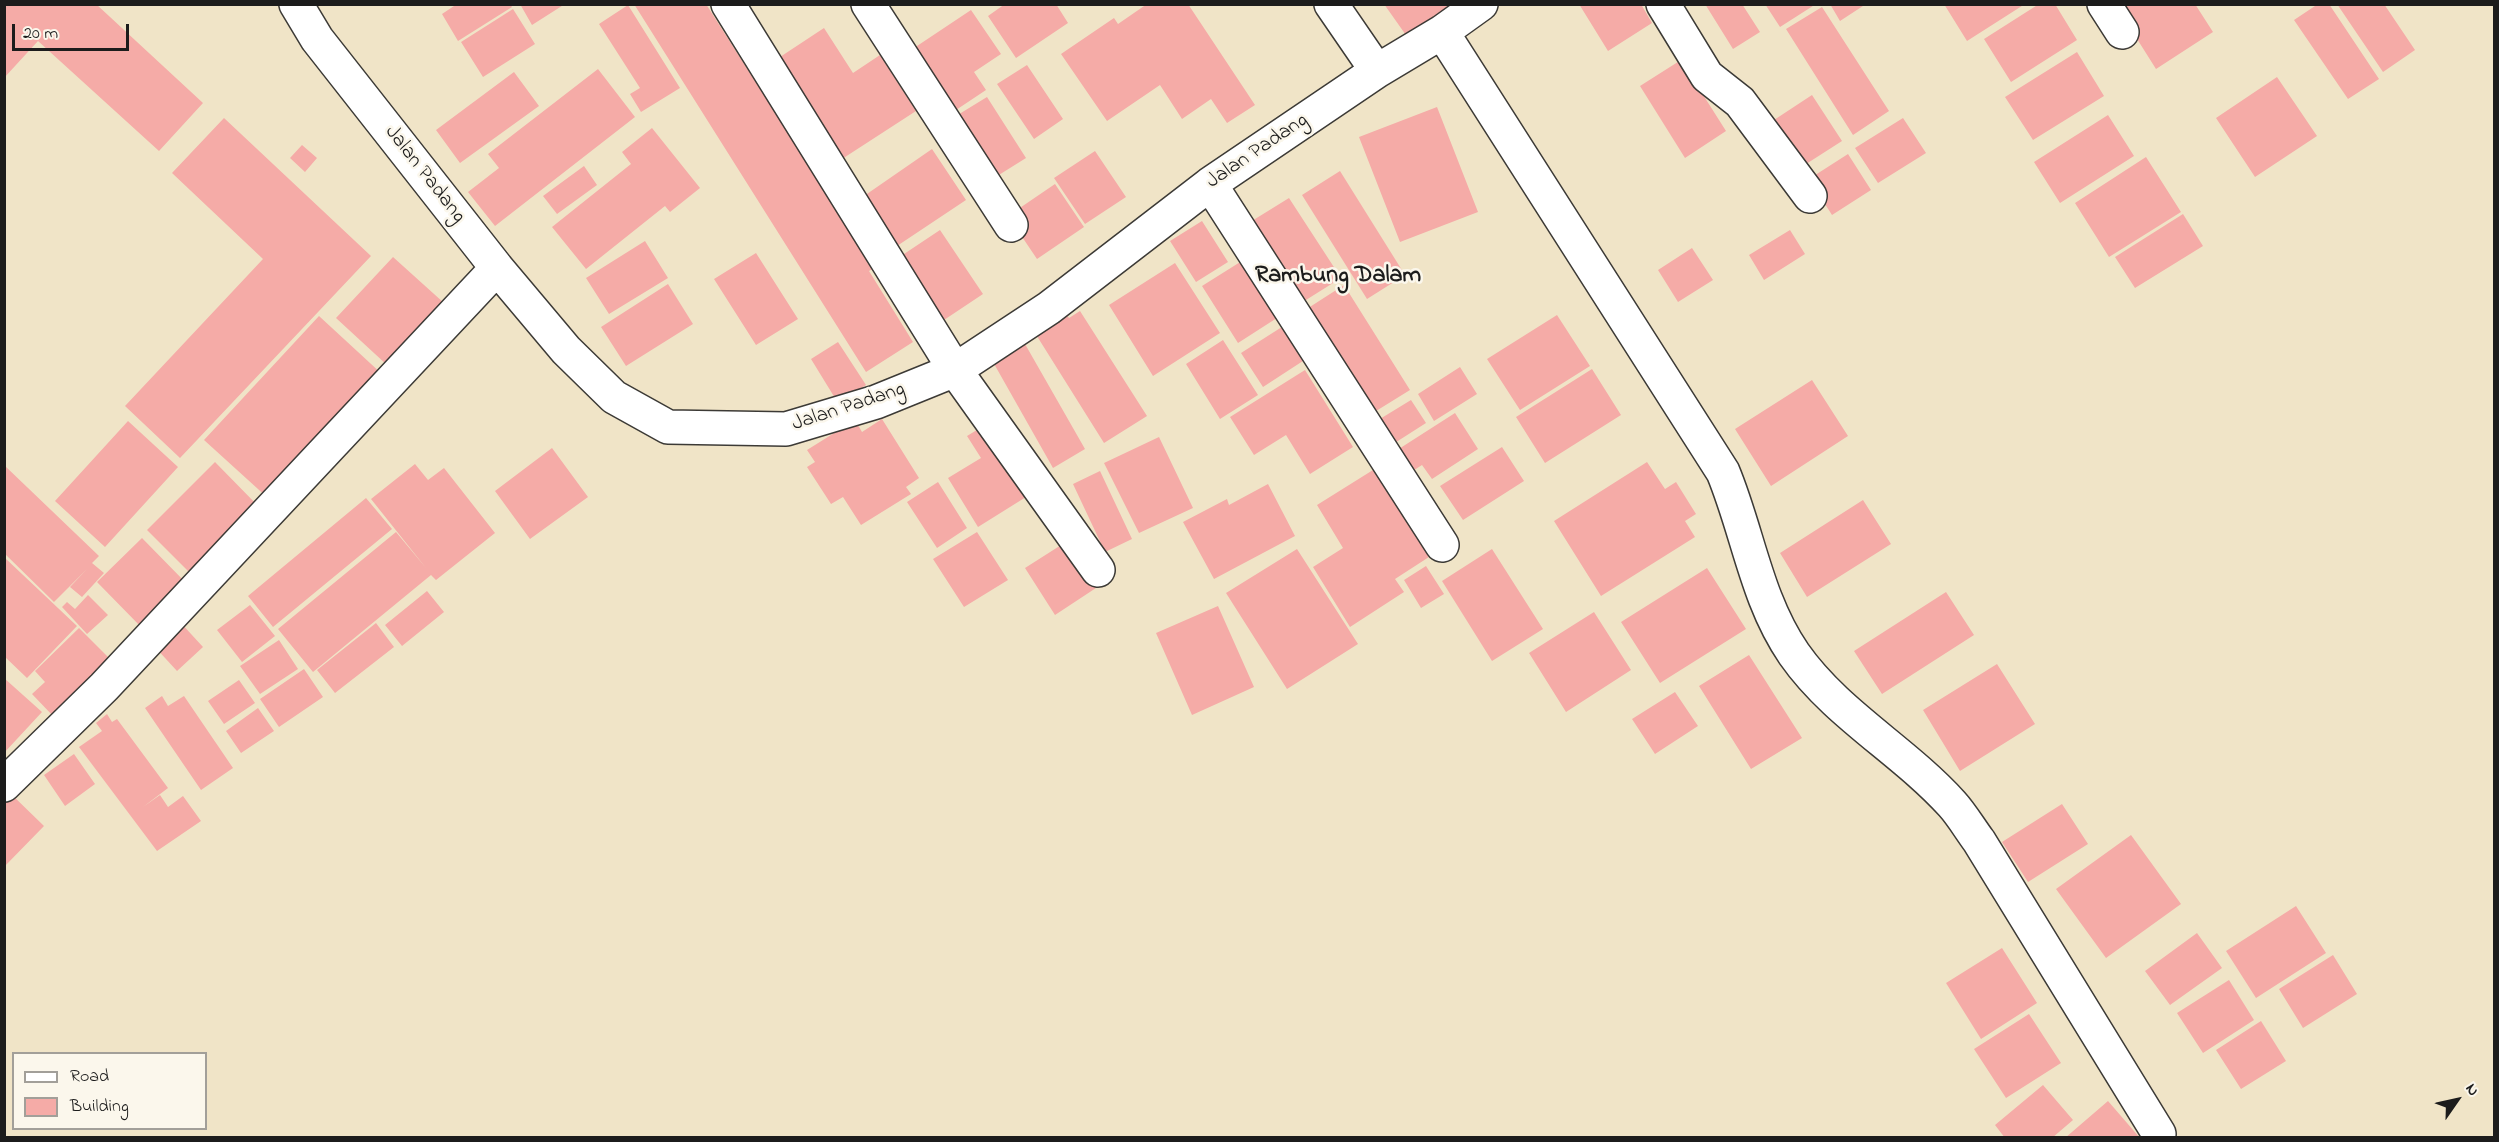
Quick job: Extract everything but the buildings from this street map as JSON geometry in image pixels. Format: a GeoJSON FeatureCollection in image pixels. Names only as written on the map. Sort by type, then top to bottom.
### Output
{"type":"FeatureCollection","features":[{"type":"Feature","properties":{"kind":"street","name":"Jalan Padang"},"geometry":{"type":"LineString","coordinates":[[296,4],[317,39],[497,268],[566,350],[614,396],[668,428],[786,429],[876,402],[955,370],[1049,308],[1210,184],[1377,71],[1442,32],[1480,4]]}},
{"type":"Feature","properties":{"kind":"street"},"geometry":{"type":"LineString","coordinates":[[728,4],[955,370],[1098,570]]}},
{"type":"Feature","properties":{"kind":"street"},"geometry":{"type":"LineString","coordinates":[[868,4],[1011,225]]}},
{"type":"Feature","properties":{"kind":"street"},"geometry":{"type":"LineString","coordinates":[[1330,4],[1377,71]]}},
{"type":"Feature","properties":{"kind":"street"},"geometry":{"type":"LineString","coordinates":[[1663,4],[1707,75],[1740,102],[1810,196]]}},
{"type":"Feature","properties":{"kind":"street"},"geometry":{"type":"LineString","coordinates":[[2104,4],[2122,32]]}},
{"type":"Feature","properties":{"kind":"street"},"geometry":{"type":"LineString","coordinates":[[1442,32],[1723,472],[1734,499],[1756,576],[1775,624],[1794,654],[1824,690],[1953,805],[1978,841],[2159,1134]]}},
{"type":"Feature","properties":{"kind":"street"},"geometry":{"type":"LineString","coordinates":[[1210,184],[1442,545]]}},
{"type":"Feature","properties":{"kind":"street"},"geometry":{"type":"LineString","coordinates":[[4,785],[104,687],[497,268]]}},
{"type":"Feature","properties":{"kind":"district","name":"Rambung Dalam"},"geometry":{"type":"Point","coordinates":[1338,277]}}]}
